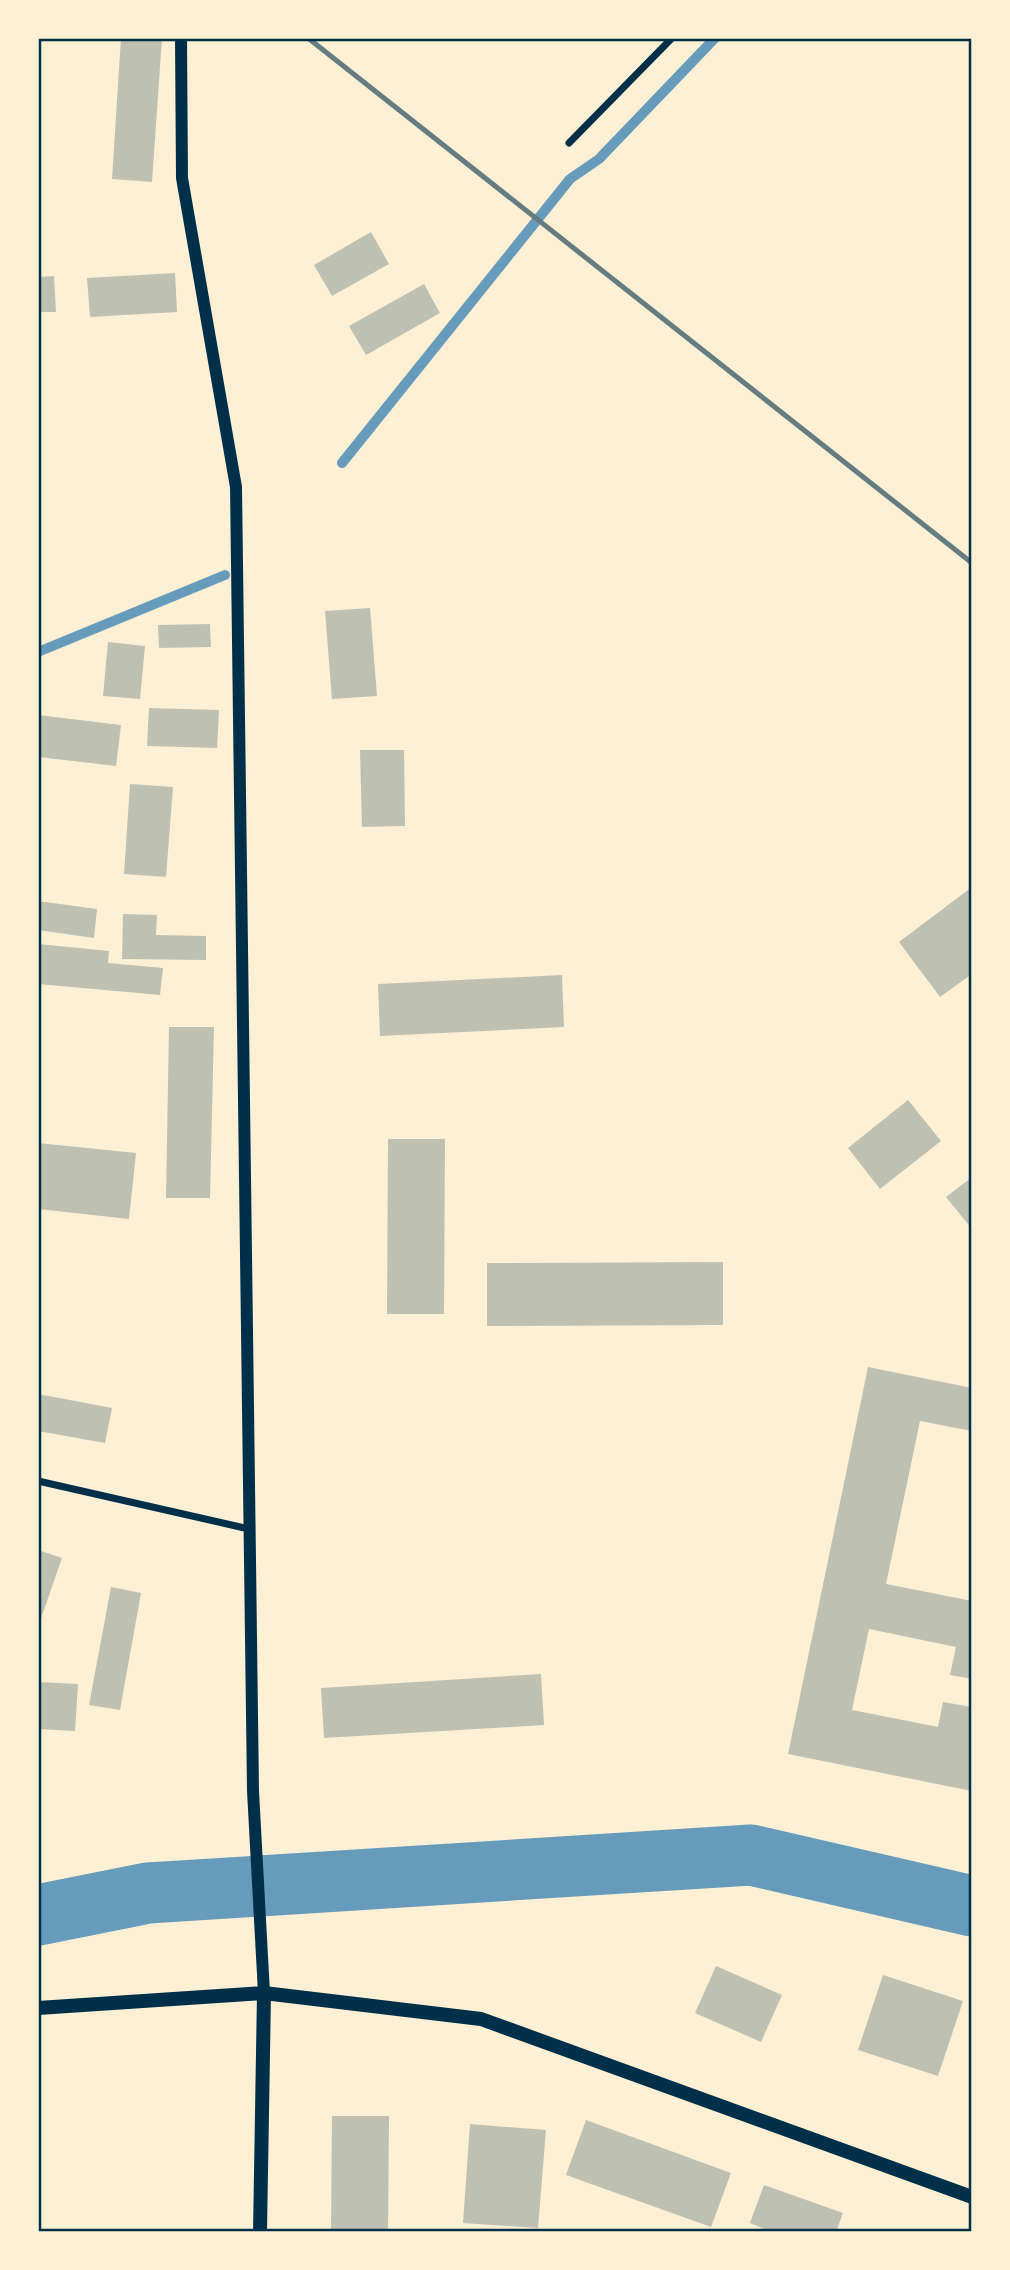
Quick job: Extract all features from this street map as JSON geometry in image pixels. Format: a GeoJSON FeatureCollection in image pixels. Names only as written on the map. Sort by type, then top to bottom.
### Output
{"type":"FeatureCollection","features":[{"type":"Feature","properties":{"kind":"main road"},"geometry":{"type":"LineString","coordinates":[[260,2231],[264,1993]]}},
{"type":"Feature","properties":{"kind":"main road"},"geometry":{"type":"LineString","coordinates":[[38,2008],[264,1993],[481,2019],[971,2197]]}},
{"type":"Feature","properties":{"kind":"street"},"geometry":{"type":"LineString","coordinates":[[181,38],[182,178],[236,488],[253,1791],[264,1993]]}},
{"type":"Feature","properties":{"kind":"street"},"geometry":{"type":"LineString","coordinates":[[569,143],[672,38]]}},
{"type":"Feature","properties":{"kind":"street"},"geometry":{"type":"LineString","coordinates":[[38,1481],[249,1529]]}},
{"type":"Feature","properties":{"kind":"building"},"geometry":{"type":"Polygon","coordinates":[[[121,38],[162,38],[152,182],[112,179],[121,38]]]}},
{"type":"Feature","properties":{"kind":"building"},"geometry":{"type":"Polygon","coordinates":[[[371,232],[389,264],[332,296],[314,265],[371,232]]]}},
{"type":"Feature","properties":{"kind":"building"},"geometry":{"type":"Polygon","coordinates":[[[175,273],[177,312],[90,317],[87,278],[175,273]]]}},
{"type":"Feature","properties":{"kind":"building"},"geometry":{"type":"Polygon","coordinates":[[[54,276],[56,312],[38,312],[38,277],[54,276]]]}},
{"type":"Feature","properties":{"kind":"building"},"geometry":{"type":"Polygon","coordinates":[[[424,284],[440,313],[366,355],[349,326],[424,284]]]}},
{"type":"Feature","properties":{"kind":"building"},"geometry":{"type":"Polygon","coordinates":[[[370,608],[377,696],[332,699],[325,611],[370,608]]]}},
{"type":"Feature","properties":{"kind":"building"},"geometry":{"type":"Polygon","coordinates":[[[210,624],[211,647],[159,648],[158,625],[210,624]]]}},
{"type":"Feature","properties":{"kind":"building"},"geometry":{"type":"Polygon","coordinates":[[[108,642],[145,646],[140,699],[103,696],[108,642]]]}},
{"type":"Feature","properties":{"kind":"building"},"geometry":{"type":"Polygon","coordinates":[[[149,708],[219,710],[217,748],[147,746],[149,708]]]}},
{"type":"Feature","properties":{"kind":"building"},"geometry":{"type":"Polygon","coordinates":[[[38,715],[121,725],[116,766],[38,757],[38,715]]]}},
{"type":"Feature","properties":{"kind":"building"},"geometry":{"type":"Polygon","coordinates":[[[360,750],[404,750],[405,826],[362,827],[360,750]]]}},
{"type":"Feature","properties":{"kind":"building"},"geometry":{"type":"Polygon","coordinates":[[[130,784],[173,787],[166,877],[124,874],[130,784]]]}},
{"type":"Feature","properties":{"kind":"building"},"geometry":{"type":"Polygon","coordinates":[[[972,887],[972,974],[940,997],[899,942],[972,887]]]}},
{"type":"Feature","properties":{"kind":"building"},"geometry":{"type":"Polygon","coordinates":[[[38,901],[97,909],[94,938],[38,930],[38,901]]]}},
{"type":"Feature","properties":{"kind":"building"},"geometry":{"type":"Polygon","coordinates":[[[123,914],[157,915],[156,935],[206,936],[206,960],[122,959],[123,914]]]}},
{"type":"Feature","properties":{"kind":"building"},"geometry":{"type":"Polygon","coordinates":[[[38,944],[109,951],[108,963],[163,968],[160,995],[38,984],[38,944]]]}},
{"type":"Feature","properties":{"kind":"building"},"geometry":{"type":"Polygon","coordinates":[[[562,975],[564,1027],[380,1036],[378,984],[562,975]]]}},
{"type":"Feature","properties":{"kind":"building"},"geometry":{"type":"Polygon","coordinates":[[[169,1027],[214,1027],[210,1198],[166,1198],[169,1027]]]}},
{"type":"Feature","properties":{"kind":"building"},"geometry":{"type":"Polygon","coordinates":[[[908,1100],[941,1141],[880,1189],[848,1148],[908,1100]]]}},
{"type":"Feature","properties":{"kind":"building"},"geometry":{"type":"Polygon","coordinates":[[[388,1139],[445,1139],[444,1314],[387,1314],[388,1139]]]}},
{"type":"Feature","properties":{"kind":"building"},"geometry":{"type":"Polygon","coordinates":[[[38,1143],[136,1153],[129,1219],[38,1209],[38,1143]]]}},
{"type":"Feature","properties":{"kind":"building"},"geometry":{"type":"Polygon","coordinates":[[[972,1177],[972,1229],[946,1197],[972,1177]]]}},
{"type":"Feature","properties":{"kind":"building"},"geometry":{"type":"Polygon","coordinates":[[[723,1262],[723,1325],[487,1326],[487,1263],[723,1262]]]}},
{"type":"Feature","properties":{"kind":"building"},"geometry":{"type":"Polygon","coordinates":[[[868,1367],[972,1388],[972,1431],[920,1421],[886,1584],[972,1601],[972,1679],[950,1675],[956,1647],[869,1629],[852,1710],[938,1727],[943,1702],[972,1707],[972,1791],[788,1754],[868,1367]]]}},
{"type":"Feature","properties":{"kind":"building"},"geometry":{"type":"Polygon","coordinates":[[[38,1394],[112,1408],[105,1443],[38,1431],[38,1394]]]}},
{"type":"Feature","properties":{"kind":"building"},"geometry":{"type":"Polygon","coordinates":[[[38,1550],[62,1558],[39,1624],[38,1624],[38,1550]]]}},
{"type":"Feature","properties":{"kind":"building"},"geometry":{"type":"Polygon","coordinates":[[[111,1587],[141,1593],[120,1710],[89,1705],[111,1587]]]}},
{"type":"Feature","properties":{"kind":"building"},"geometry":{"type":"Polygon","coordinates":[[[541,1674],[544,1725],[324,1738],[321,1688],[541,1674]]]}},
{"type":"Feature","properties":{"kind":"building"},"geometry":{"type":"Polygon","coordinates":[[[38,1682],[78,1684],[75,1731],[38,1729],[38,1682]]]}},
{"type":"Feature","properties":{"kind":"building"},"geometry":{"type":"Polygon","coordinates":[[[716,1966],[782,1995],[761,2042],[695,2013],[716,1966]]]}},
{"type":"Feature","properties":{"kind":"building"},"geometry":{"type":"Polygon","coordinates":[[[883,1975],[963,2001],[938,2076],[858,2050],[883,1975]]]}},
{"type":"Feature","properties":{"kind":"building"},"geometry":{"type":"Polygon","coordinates":[[[332,2116],[389,2116],[388,2232],[331,2232],[332,2116]]]}},
{"type":"Feature","properties":{"kind":"building"},"geometry":{"type":"Polygon","coordinates":[[[586,2120],[731,2173],[711,2227],[566,2175],[586,2120]]]}},
{"type":"Feature","properties":{"kind":"building"},"geometry":{"type":"Polygon","coordinates":[[[470,2124],[546,2130],[538,2228],[463,2223],[470,2124]]]}},
{"type":"Feature","properties":{"kind":"building"},"geometry":{"type":"Polygon","coordinates":[[[764,2185],[843,2213],[836,2232],[772,2232],[750,2223],[764,2185]]]}},
{"type":"Feature","properties":{"kind":"waterway"},"geometry":{"type":"LineString","coordinates":[[342,463],[570,179],[599,159],[715,38]]}},
{"type":"Feature","properties":{"kind":"waterway"},"geometry":{"type":"LineString","coordinates":[[38,652],[225,575]]}},
{"type":"Feature","properties":{"kind":"waterway"},"geometry":{"type":"LineString","coordinates":[[38,1915],[148,1893],[751,1855],[972,1906]]}},
{"type":"Feature","properties":{"kind":"railway"},"geometry":{"type":"LineString","coordinates":[[308,38],[972,563]]}}]}
